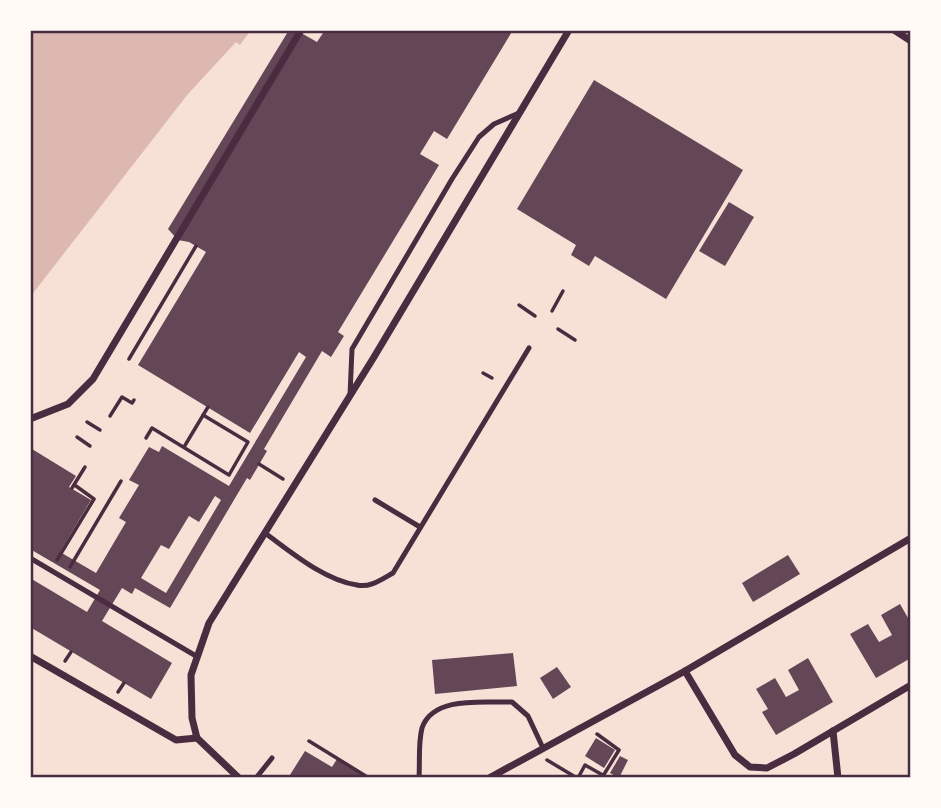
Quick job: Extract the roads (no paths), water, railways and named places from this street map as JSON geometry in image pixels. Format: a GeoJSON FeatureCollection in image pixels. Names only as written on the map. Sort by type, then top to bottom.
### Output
{"type":"FeatureCollection","features":[{"type":"Feature","properties":{"kind":"street"},"geometry":{"type":"LineString","coordinates":[[30,419],[68,404],[93,379],[301,30]]}},
{"type":"Feature","properties":{"kind":"street"},"geometry":{"type":"LineString","coordinates":[[239,778],[198,738],[189,698],[196,656],[209,623],[350,396],[569,30]]}},
{"type":"Feature","properties":{"kind":"street"},"geometry":{"type":"LineString","coordinates":[[894,30],[911,41]]}},
{"type":"Feature","properties":{"kind":"street"},"geometry":{"type":"LineString","coordinates":[[489,778],[685,670],[911,538]]}},
{"type":"Feature","properties":{"kind":"street"},"geometry":{"type":"LineString","coordinates":[[30,656],[176,740],[198,738]]}},
{"type":"Feature","properties":{"kind":"street"},"geometry":{"type":"LineString","coordinates":[[685,670],[735,755],[750,767],[767,768],[911,685]]}},
{"type":"Feature","properties":{"kind":"street"},"geometry":{"type":"LineString","coordinates":[[833,731],[838,778]]}},
{"type":"Feature","properties":{"kind":"lane"},"geometry":{"type":"LineString","coordinates":[[350,396],[352,349],[452,179],[479,137],[494,124],[519,113]]}},
{"type":"Feature","properties":{"kind":"lane"},"geometry":{"type":"LineString","coordinates":[[265,533],[328,575],[358,586],[374,584],[393,573],[529,348]]}},
{"type":"Feature","properties":{"kind":"lane"},"geometry":{"type":"LineString","coordinates":[[375,500],[420,527]]}},
{"type":"Feature","properties":{"kind":"lane"},"geometry":{"type":"LineString","coordinates":[[30,558],[196,656]]}},
{"type":"Feature","properties":{"kind":"lane"},"geometry":{"type":"LineString","coordinates":[[419,778],[422,729],[429,716],[451,705],[512,702],[521,706],[543,748]]}},
{"type":"Feature","properties":{"kind":"lane"},"geometry":{"type":"LineString","coordinates":[[256,778],[272,758]]}}]}
